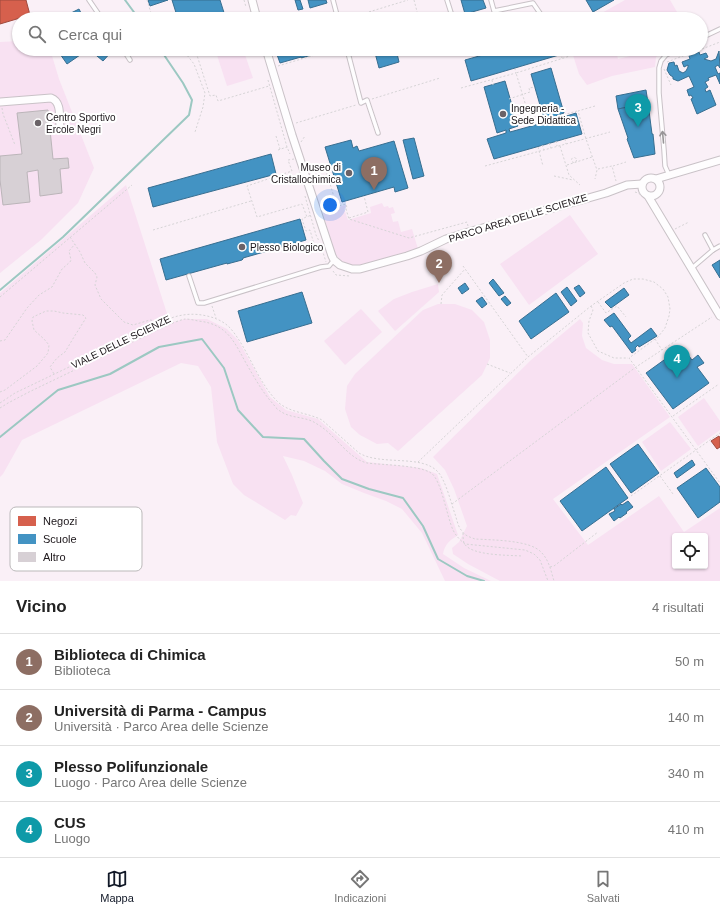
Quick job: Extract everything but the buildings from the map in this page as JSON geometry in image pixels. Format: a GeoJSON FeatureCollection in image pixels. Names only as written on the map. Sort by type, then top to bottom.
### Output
{"type":"FeatureCollection","features":[{"type":"Feature","properties":{"kind":"street"},"geometry":{"type":"LineString","coordinates":[[252,0],[255,12]]}},
{"type":"Feature","properties":{"kind":"street"},"geometry":{"type":"LineString","coordinates":[[268,56],[295,145],[334,260]]}},
{"type":"Feature","properties":{"kind":"street"},"geometry":{"type":"LineString","coordinates":[[1,102],[51,98],[55,99],[58,104],[60,127]]}},
{"type":"Feature","properties":{"kind":"street"},"geometry":{"type":"LineString","coordinates":[[718,315],[670,232],[644,195],[641,186],[643,181],[650,177],[656,178],[669,175],[720,160]]}},
{"type":"Feature","properties":{"kind":"street"},"geometry":{"type":"LineString","coordinates":[[644,195],[651,196],[656,194],[660,189],[660,186],[669,175]]}},
{"type":"Feature","properties":{"kind":"street"},"geometry":{"type":"LineString","coordinates":[[656,178],[660,186]]}},
{"type":"Feature","properties":{"kind":"street","name":"PARCO AREA DELLE SCIENZE"},"geometry":{"type":"LineString","coordinates":[[334,260],[340,266],[360,269],[414,254],[446,239],[465,233],[619,189],[627,185],[642,184]]}},
{"type":"Feature","properties":{"kind":"street","name":"PARCO AREA DELLE SCIENZE"},"geometry":{"type":"LineString","coordinates":[[619,189],[631,188],[644,195]]}},
{"type":"Feature","properties":{"kind":"street"},"geometry":{"type":"LineString","coordinates":[[656,194],[656,210]]}},
{"type":"Feature","properties":{"kind":"lane"},"geometry":{"type":"LineString","coordinates":[[89,0],[97,12]]}},
{"type":"Feature","properties":{"kind":"lane"},"geometry":{"type":"LineString","coordinates":[[333,0],[336,12]]}},
{"type":"Feature","properties":{"kind":"lane"},"geometry":{"type":"LineString","coordinates":[[447,0],[451,12]]}},
{"type":"Feature","properties":{"kind":"lane"},"geometry":{"type":"LineString","coordinates":[[491,0],[494,12],[533,3],[539,12]]}},
{"type":"Feature","properties":{"kind":"lane"},"geometry":{"type":"LineString","coordinates":[[708,35],[720,29]]}},
{"type":"Feature","properties":{"kind":"lane"},"geometry":{"type":"LineString","coordinates":[[127,56],[130,60]]}},
{"type":"Feature","properties":{"kind":"lane"},"geometry":{"type":"LineString","coordinates":[[349,56],[361,103],[367,100],[378,133]]}},
{"type":"Feature","properties":{"kind":"lane"},"geometry":{"type":"LineString","coordinates":[[665,56],[661,60],[659,71],[659,93],[665,166],[669,175]]}},
{"type":"Feature","properties":{"kind":"lane"},"geometry":{"type":"LineString","coordinates":[[705,235],[713,250]]}},
{"type":"Feature","properties":{"kind":"lane"},"geometry":{"type":"LineString","coordinates":[[692,268],[720,246]]}},
{"type":"Feature","properties":{"kind":"lane"},"geometry":{"type":"LineString","coordinates":[[188,276],[198,303],[321,267],[329,266],[334,260]]}},
{"type":"Feature","properties":{"kind":"path"},"geometry":{"type":"LineString","coordinates":[[147,0],[151,12]]}},
{"type":"Feature","properties":{"kind":"path"},"geometry":{"type":"LineString","coordinates":[[369,12],[408,0]]}},
{"type":"Feature","properties":{"kind":"path"},"geometry":{"type":"LineString","coordinates":[[414,0],[418,12]]}},
{"type":"Feature","properties":{"kind":"path"},"geometry":{"type":"LineString","coordinates":[[708,46],[720,42]]}},
{"type":"Feature","properties":{"kind":"path"},"geometry":{"type":"LineString","coordinates":[[188,56],[194,64],[206,93],[195,132]]}},
{"type":"Feature","properties":{"kind":"path"},"geometry":{"type":"LineString","coordinates":[[197,56],[210,96],[216,95],[218,101],[269,86]]}},
{"type":"Feature","properties":{"kind":"path"},"geometry":{"type":"LineString","coordinates":[[272,68],[312,56]]}},
{"type":"Feature","properties":{"kind":"path"},"geometry":{"type":"LineString","coordinates":[[461,88],[570,56]]}},
{"type":"Feature","properties":{"kind":"path"},"geometry":{"type":"LineString","coordinates":[[666,62],[682,56]]}},
{"type":"Feature","properties":{"kind":"path"},"geometry":{"type":"LineString","coordinates":[[549,58],[550,62]]}},
{"type":"Feature","properties":{"kind":"path"},"geometry":{"type":"LineString","coordinates":[[536,62],[537,66]]}},
{"type":"Feature","properties":{"kind":"path"},"geometry":{"type":"LineString","coordinates":[[533,63],[534,67]]}},
{"type":"Feature","properties":{"kind":"path"},"geometry":{"type":"LineString","coordinates":[[520,67],[522,71]]}},
{"type":"Feature","properties":{"kind":"path"},"geometry":{"type":"LineString","coordinates":[[515,69],[532,126]]}},
{"type":"Feature","properties":{"kind":"path"},"geometry":{"type":"LineString","coordinates":[[659,71],[665,69],[671,85]]}},
{"type":"Feature","properties":{"kind":"path"},"geometry":{"type":"LineString","coordinates":[[200,79],[204,77]]}},
{"type":"Feature","properties":{"kind":"path"},"geometry":{"type":"LineString","coordinates":[[367,100],[440,78]]}},
{"type":"Feature","properties":{"kind":"path"},"geometry":{"type":"LineString","coordinates":[[492,79],[494,85]]}},
{"type":"Feature","properties":{"kind":"path"},"geometry":{"type":"LineString","coordinates":[[510,99],[530,92],[529,88],[534,87]]}},
{"type":"Feature","properties":{"kind":"path"},"geometry":{"type":"LineString","coordinates":[[1,102],[3,114],[14,145]]}},
{"type":"Feature","properties":{"kind":"path"},"geometry":{"type":"LineString","coordinates":[[289,126],[361,103]]}},
{"type":"Feature","properties":{"kind":"path"},"geometry":{"type":"LineString","coordinates":[[556,117],[594,106]]}},
{"type":"Feature","properties":{"kind":"path"},"geometry":{"type":"LineString","coordinates":[[578,111],[597,170],[595,179]]}},
{"type":"Feature","properties":{"kind":"path"},"geometry":{"type":"LineString","coordinates":[[485,166],[610,132]]}},
{"type":"Feature","properties":{"kind":"path"},"geometry":{"type":"LineString","coordinates":[[276,136],[279,149],[300,143],[305,136]]}},
{"type":"Feature","properties":{"kind":"path"},"geometry":{"type":"LineString","coordinates":[[565,139],[567,144]]}},
{"type":"Feature","properties":{"kind":"path"},"geometry":{"type":"LineString","coordinates":[[556,141],[558,146]]}},
{"type":"Feature","properties":{"kind":"path"},"geometry":{"type":"LineString","coordinates":[[549,143],[551,148]]}},
{"type":"Feature","properties":{"kind":"path"},"geometry":{"type":"LineString","coordinates":[[542,145],[544,150]]}},
{"type":"Feature","properties":{"kind":"path"},"geometry":{"type":"LineString","coordinates":[[560,146],[569,175],[580,185]]}},
{"type":"Feature","properties":{"kind":"path"},"geometry":{"type":"LineString","coordinates":[[538,147],[543,166]]}},
{"type":"Feature","properties":{"kind":"path"},"geometry":{"type":"LineString","coordinates":[[566,166],[592,157]]}},
{"type":"Feature","properties":{"kind":"path"},"geometry":{"type":"LineString","coordinates":[[296,158],[288,160],[292,171],[247,186],[257,217],[302,204],[307,217]]}},
{"type":"Feature","properties":{"kind":"path"},"geometry":{"type":"LineString","coordinates":[[597,170],[626,162]]}},
{"type":"Feature","properties":{"kind":"path"},"geometry":{"type":"LineString","coordinates":[[612,166],[619,189]]}},
{"type":"Feature","properties":{"kind":"path"},"geometry":{"type":"LineString","coordinates":[[311,171],[325,167],[336,207]]}},
{"type":"Feature","properties":{"kind":"path"},"geometry":{"type":"LineString","coordinates":[[554,176],[574,180]]}},
{"type":"Feature","properties":{"kind":"path"},"geometry":{"type":"LineString","coordinates":[[0,296],[132,185]]}},
{"type":"Feature","properties":{"kind":"path"},"geometry":{"type":"LineString","coordinates":[[632,191],[644,195]]}},
{"type":"Feature","properties":{"kind":"path"},"geometry":{"type":"LineString","coordinates":[[348,218],[368,212],[364,196]]}},
{"type":"Feature","properties":{"kind":"path"},"geometry":{"type":"LineString","coordinates":[[153,230],[252,201]]}},
{"type":"Feature","properties":{"kind":"path"},"geometry":{"type":"LineString","coordinates":[[314,244],[310,230],[306,231],[302,218],[346,204],[348,218]]}},
{"type":"Feature","properties":{"kind":"path"},"geometry":{"type":"LineString","coordinates":[[348,218],[410,238],[462,223]]}},
{"type":"Feature","properties":{"kind":"path"},"geometry":{"type":"LineString","coordinates":[[670,232],[689,222]]}},
{"type":"Feature","properties":{"kind":"path"},"geometry":{"type":"LineString","coordinates":[[70,237],[85,263],[95,273],[95,285],[101,300],[112,309],[120,319],[133,325],[150,320],[161,322]]}},
{"type":"Feature","properties":{"kind":"path"},"geometry":{"type":"LineString","coordinates":[[0,341],[5,340],[29,306],[39,295],[52,286],[62,269],[70,262],[69,252],[75,244]]}},
{"type":"Feature","properties":{"kind":"path"},"geometry":{"type":"LineString","coordinates":[[329,266],[336,275],[350,276]]}},
{"type":"Feature","properties":{"kind":"path"},"geometry":{"type":"LineString","coordinates":[[463,266],[528,357]]}},
{"type":"Feature","properties":{"kind":"path"},"geometry":{"type":"LineString","coordinates":[[441,304],[442,295],[465,269]]}},
{"type":"Feature","properties":{"kind":"path"},"geometry":{"type":"LineString","coordinates":[[417,462],[528,357],[591,306],[624,282],[633,279],[643,279],[654,282],[663,289],[668,297],[670,309],[664,328],[658,337],[629,358],[614,358],[598,351],[588,333],[589,321],[593,310],[591,306]]}},
{"type":"Feature","properties":{"kind":"path"},"geometry":{"type":"LineString","coordinates":[[210,300],[216,319]]}},
{"type":"Feature","properties":{"kind":"path"},"geometry":{"type":"LineString","coordinates":[[598,301],[606,313],[617,306],[626,317]]}},
{"type":"Feature","properties":{"kind":"path"},"geometry":{"type":"LineString","coordinates":[[0,392],[5,390],[37,366],[48,353],[49,345],[34,330],[32,321],[33,317],[46,311],[83,315],[86,318],[65,352],[57,358],[50,367],[54,374]]}},
{"type":"Feature","properties":{"kind":"path","name":"VIALE DELLE SCIENZE"},"geometry":{"type":"LineString","coordinates":[[0,403],[15,393],[171,318],[179,315],[192,314],[216,319],[230,328],[263,382],[280,403],[288,408],[322,420],[364,456],[372,459],[417,462],[432,467],[439,473],[444,482],[463,533],[465,544]]}},
{"type":"Feature","properties":{"kind":"path"},"geometry":{"type":"LineString","coordinates":[[452,504],[636,367],[718,315]]}},
{"type":"Feature","properties":{"kind":"path"},"geometry":{"type":"LineString","coordinates":[[0,408],[29,392],[168,325],[186,319],[208,322],[224,330],[233,339],[250,370],[273,405],[280,412],[317,423],[360,462],[367,464],[420,468],[432,473],[436,479],[449,519],[459,540],[475,552],[522,556]]}},
{"type":"Feature","properties":{"kind":"path"},"geometry":{"type":"LineString","coordinates":[[655,339],[662,350]]}},
{"type":"Feature","properties":{"kind":"path"},"geometry":{"type":"LineString","coordinates":[[629,358],[720,483]]}},
{"type":"Feature","properties":{"kind":"path"},"geometry":{"type":"LineString","coordinates":[[487,364],[511,373]]}},
{"type":"Feature","properties":{"kind":"path"},"geometry":{"type":"LineString","coordinates":[[672,416],[719,384]]}},
{"type":"Feature","properties":{"kind":"path"},"geometry":{"type":"LineString","coordinates":[[631,496],[720,433]]}},
{"type":"Feature","properties":{"kind":"path"},"geometry":{"type":"LineString","coordinates":[[660,476],[673,494]]}},
{"type":"Feature","properties":{"kind":"path"},"geometry":{"type":"LineString","coordinates":[[550,567],[554,566],[598,532]]}},
{"type":"Feature","properties":{"kind":"path"},"geometry":{"type":"LineString","coordinates":[[463,533],[468,537],[475,539],[519,543],[534,547],[541,552],[546,559],[554,581]]}},
{"type":"Feature","properties":{"kind":"path"},"geometry":{"type":"LineString","coordinates":[[465,544],[525,550],[534,554],[540,560],[548,581]]}},
{"type":"Feature","properties":{"kind":"shaded area"},"geometry":{"type":"Polygon","coordinates":[[[625,0],[670,0],[677,12],[604,12],[625,0]]]}},
{"type":"Feature","properties":{"kind":"shaded area","name":"Centro Sportivo Ercole Negri"},"geometry":{"type":"Polygon","coordinates":[[[12,41],[12,56],[52,56],[59,79],[94,168],[78,203],[42,239],[0,273],[0,42],[12,41]]]}},
{"type":"Feature","properties":{"kind":"shaded area"},"geometry":{"type":"Polygon","coordinates":[[[217,56],[245,56],[253,78],[227,86],[217,56]]]}},
{"type":"Feature","properties":{"kind":"shaded area"},"geometry":{"type":"Polygon","coordinates":[[[573,56],[617,56],[618,59],[630,56],[658,56],[656,57],[655,67],[612,76],[587,85],[579,74],[573,56]]]}},
{"type":"Feature","properties":{"kind":"shaded area"},"geometry":{"type":"Polygon","coordinates":[[[126,185],[170,323],[185,319],[207,319],[227,329],[238,340],[270,397],[286,410],[318,419],[367,462],[421,468],[437,474],[458,535],[448,543],[443,554],[464,568],[491,581],[445,581],[422,533],[402,509],[386,501],[342,484],[325,471],[304,461],[283,456],[303,503],[296,516],[291,515],[285,520],[244,495],[233,484],[217,442],[211,387],[198,366],[181,363],[22,440],[0,477],[0,293],[126,185]]]}},
{"type":"Feature","properties":{"kind":"shaded area"},"geometry":{"type":"Polygon","coordinates":[[[382,203],[384,207],[393,207],[395,213],[391,214],[393,222],[398,221],[401,232],[412,229],[418,249],[355,267],[342,262],[334,252],[323,213],[325,213],[324,211],[346,205],[344,209],[348,220],[371,213],[370,207],[382,203]]]}},
{"type":"Feature","properties":{"kind":"shaded area"},"geometry":{"type":"Polygon","coordinates":[[[570,215],[598,254],[529,305],[500,264],[570,215]]]}},
{"type":"Feature","properties":{"kind":"shaded area"},"geometry":{"type":"Polygon","coordinates":[[[438,284],[439,292],[395,331],[378,311],[394,299],[438,284]]]}},
{"type":"Feature","properties":{"kind":"shaded area"},"geometry":{"type":"Polygon","coordinates":[[[438,304],[455,304],[472,310],[484,322],[490,340],[490,358],[482,375],[398,451],[388,443],[377,444],[360,435],[351,427],[345,409],[347,386],[355,374],[423,310],[438,304]]]}},
{"type":"Feature","properties":{"kind":"shaded area"},"geometry":{"type":"Polygon","coordinates":[[[361,309],[382,332],[345,365],[324,341],[361,309]]]}},
{"type":"Feature","properties":{"kind":"shaded area"},"geometry":{"type":"Polygon","coordinates":[[[580,319],[583,323],[582,336],[586,348],[602,360],[614,364],[632,364],[670,417],[553,499],[588,545],[659,496],[684,532],[720,508],[720,581],[500,581],[453,554],[452,548],[459,542],[467,526],[454,489],[445,470],[433,457],[531,360],[580,319]]]}},
{"type":"Feature","properties":{"kind":"shaded area"},"geometry":{"type":"Polygon","coordinates":[[[704,398],[720,421],[720,430],[698,446],[678,417],[704,398]]]}},
{"type":"Feature","properties":{"kind":"shaded area"},"geometry":{"type":"Polygon","coordinates":[[[670,422],[691,449],[661,471],[642,442],[670,422]]]}},
{"type":"Feature","properties":{"kind":"waterway"},"geometry":{"type":"LineString","coordinates":[[125,0],[134,12]]}},
{"type":"Feature","properties":{"kind":"waterway"},"geometry":{"type":"LineString","coordinates":[[0,290],[63,237],[189,115],[192,100],[183,83],[165,56]]}},
{"type":"Feature","properties":{"kind":"waterway"},"geometry":{"type":"LineString","coordinates":[[0,437],[58,390],[110,374],[159,347],[202,339],[224,368],[238,410],[263,437],[304,439],[342,479],[369,489],[403,498],[423,526],[438,559],[467,576],[484,581]]}},
{"type":"Feature","properties":{"kind":"place","name":"Ingegneria - Sede Didattica"},"geometry":{"type":"Point","coordinates":[503,114]}},
{"type":"Feature","properties":{"kind":"place","name":"Centro Sportivo Ercole Negri"},"geometry":{"type":"Point","coordinates":[38,123]}},
{"type":"Feature","properties":{"kind":"place","name":"Plesso Polifunzionale"},"geometry":{"type":"Point","coordinates":[638,127]}},
{"type":"Feature","properties":{"kind":"place","name":"Museo di Cristallochimica"},"geometry":{"type":"Point","coordinates":[349,173]}},
{"type":"Feature","properties":{"kind":"place","name":"Biblioteca di Chimica"},"geometry":{"type":"Point","coordinates":[374,190]}},
{"type":"Feature","properties":{"kind":"place","name":"Plesso Biologico"},"geometry":{"type":"Point","coordinates":[242,247]}},
{"type":"Feature","properties":{"kind":"place","name":"Università di Parma - Campus"},"geometry":{"type":"Point","coordinates":[439,283]}},
{"type":"Feature","properties":{"kind":"place","name":"CUS"},"geometry":{"type":"Point","coordinates":[677,378]}}]}
